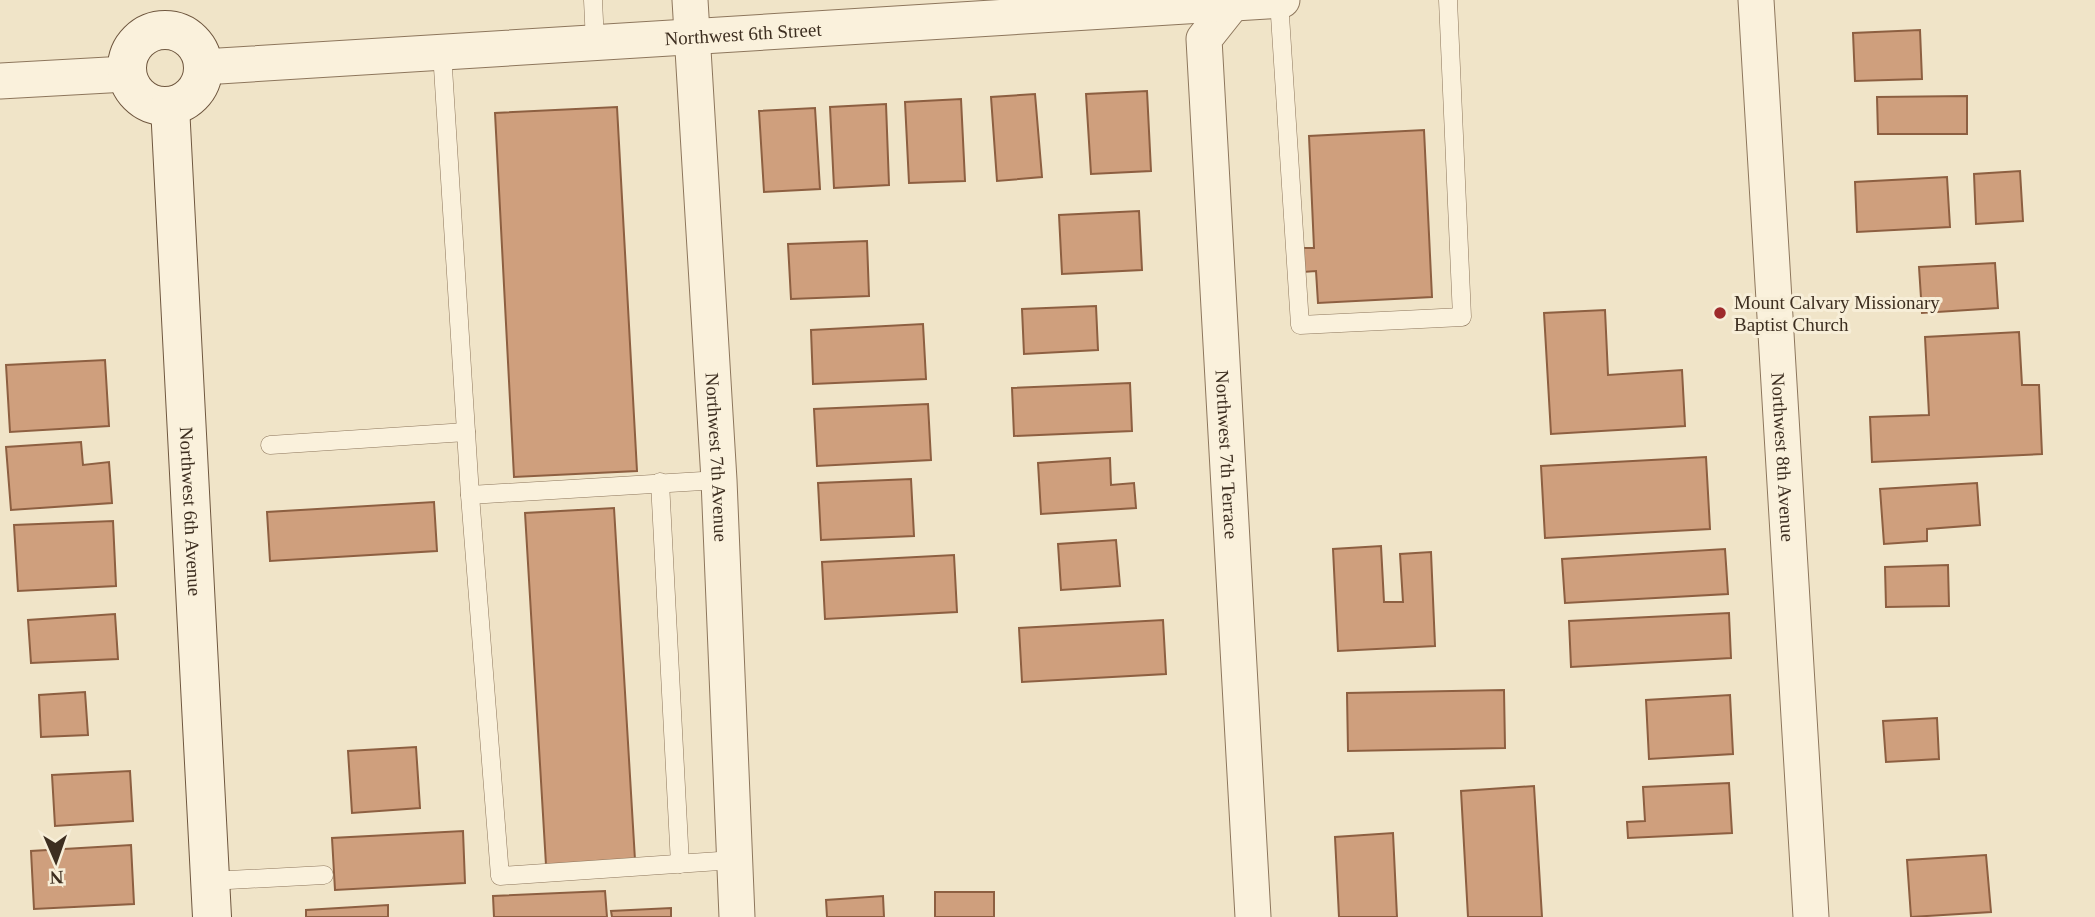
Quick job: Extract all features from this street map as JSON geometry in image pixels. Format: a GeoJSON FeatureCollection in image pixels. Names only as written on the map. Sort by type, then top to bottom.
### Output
{"type":"FeatureCollection","features":[{"type":"Feature","properties":{"kind":"street","name":"Northwest 7th Avenue"},"geometry":{"type":"LineString","coordinates":[[690,0],[719,480],[737,917]]}},
{"type":"Feature","properties":{"kind":"street","name":"Northwest 6th Street"},"geometry":{"type":"LineString","coordinates":[[203,67],[1281,0]]}},
{"type":"Feature","properties":{"kind":"street","name":"Northwest 8th Avenue"},"geometry":{"type":"LineString","coordinates":[[1756,0],[1811,917]]}},
{"type":"Feature","properties":{"kind":"street","name":"Northwest 7th Terrace"},"geometry":{"type":"LineString","coordinates":[[1234,1],[1204,40],[1253,917]]}},
{"type":"Feature","properties":{"kind":"street"},"geometry":{"type":"LineString","coordinates":[[164,15],[176,31],[196,45],[203,67],[197,89],[190,97],[170,106],[147,102],[137,95],[126,74],[126,61],[140,38],[164,15]]}},
{"type":"Feature","properties":{"kind":"street"},"geometry":{"type":"LineString","coordinates":[[0,81],[126,74]]}},
{"type":"Feature","properties":{"kind":"street","name":"Northwest 6th Avenue"},"geometry":{"type":"LineString","coordinates":[[170,106],[211,899]]}},
{"type":"Feature","properties":{"kind":"lane"},"geometry":{"type":"LineString","coordinates":[[593,0],[595,41]]}},
{"type":"Feature","properties":{"kind":"lane"},"geometry":{"type":"LineString","coordinates":[[1281,0],[1300,325],[1462,317],[1448,0]]}},
{"type":"Feature","properties":{"kind":"lane"},"geometry":{"type":"LineString","coordinates":[[442,51],[470,495],[500,876],[734,860]]}},
{"type":"Feature","properties":{"kind":"lane"},"geometry":{"type":"LineString","coordinates":[[270,445],[466,432]]}},
{"type":"Feature","properties":{"kind":"lane"},"geometry":{"type":"LineString","coordinates":[[470,495],[719,480]]}},
{"type":"Feature","properties":{"kind":"lane"},"geometry":{"type":"LineString","coordinates":[[660,482],[680,864]]}},
{"type":"Feature","properties":{"kind":"lane"},"geometry":{"type":"LineString","coordinates":[[211,899],[324,875]]}},
{"type":"Feature","properties":{"kind":"building"},"geometry":{"type":"Polygon","coordinates":[[[1920,30],[1922,79],[1855,81],[1853,33],[1920,30]]]}},
{"type":"Feature","properties":{"kind":"building"},"geometry":{"type":"Polygon","coordinates":[[[1147,91],[1151,171],[1091,174],[1086,94],[1147,91]]]}},
{"type":"Feature","properties":{"kind":"building"},"geometry":{"type":"Polygon","coordinates":[[[1035,94],[1042,177],[997,181],[991,97],[1035,94]]]}},
{"type":"Feature","properties":{"kind":"building"},"geometry":{"type":"Polygon","coordinates":[[[1967,96],[1967,134],[1878,134],[1877,97],[1967,96]]]}},
{"type":"Feature","properties":{"kind":"building"},"geometry":{"type":"Polygon","coordinates":[[[961,99],[965,181],[909,183],[905,102],[961,99]]]}},
{"type":"Feature","properties":{"kind":"building"},"geometry":{"type":"Polygon","coordinates":[[[886,104],[889,185],[834,188],[830,107],[886,104]]]}},
{"type":"Feature","properties":{"kind":"building"},"geometry":{"type":"Polygon","coordinates":[[[617,107],[637,471],[514,477],[495,113],[617,107]]]}},
{"type":"Feature","properties":{"kind":"building"},"geometry":{"type":"Polygon","coordinates":[[[815,108],[820,189],[764,192],[759,111],[815,108]]]}},
{"type":"Feature","properties":{"kind":"building"},"geometry":{"type":"Polygon","coordinates":[[[1424,130],[1432,297],[1318,303],[1316,271],[1303,272],[1302,248],[1314,248],[1309,136],[1424,130]]]}},
{"type":"Feature","properties":{"kind":"building"},"geometry":{"type":"Polygon","coordinates":[[[2020,171],[2023,221],[1976,224],[1974,174],[2020,171]]]}},
{"type":"Feature","properties":{"kind":"building"},"geometry":{"type":"Polygon","coordinates":[[[1947,177],[1950,227],[1857,232],[1855,182],[1947,177]]]}},
{"type":"Feature","properties":{"kind":"building"},"geometry":{"type":"Polygon","coordinates":[[[1139,211],[1142,270],[1062,274],[1059,215],[1139,211]]]}},
{"type":"Feature","properties":{"kind":"building"},"geometry":{"type":"Polygon","coordinates":[[[867,241],[869,296],[791,299],[788,244],[867,241]]]}},
{"type":"Feature","properties":{"kind":"building"},"geometry":{"type":"Polygon","coordinates":[[[1995,263],[1998,308],[1922,313],[1919,267],[1995,263]]]}},
{"type":"Feature","properties":{"kind":"building"},"geometry":{"type":"Polygon","coordinates":[[[1096,306],[1098,350],[1024,354],[1022,309],[1096,306]]]}},
{"type":"Feature","properties":{"kind":"building"},"geometry":{"type":"Polygon","coordinates":[[[1605,310],[1608,375],[1682,370],[1685,426],[1551,434],[1544,313],[1605,310]]]}},
{"type":"Feature","properties":{"kind":"building"},"geometry":{"type":"Polygon","coordinates":[[[923,324],[926,379],[813,384],[811,330],[923,324]]]}},
{"type":"Feature","properties":{"kind":"building"},"geometry":{"type":"Polygon","coordinates":[[[2019,332],[2022,385],[2039,385],[2042,454],[1872,462],[1870,417],[1929,415],[1925,337],[2019,332]]]}},
{"type":"Feature","properties":{"kind":"building"},"geometry":{"type":"Polygon","coordinates":[[[105,360],[109,426],[10,432],[6,365],[105,360]]]}},
{"type":"Feature","properties":{"kind":"building"},"geometry":{"type":"Polygon","coordinates":[[[1130,383],[1132,431],[1014,436],[1012,388],[1130,383]]]}},
{"type":"Feature","properties":{"kind":"building"},"geometry":{"type":"Polygon","coordinates":[[[928,404],[931,460],[817,466],[814,409],[928,404]]]}},
{"type":"Feature","properties":{"kind":"building"},"geometry":{"type":"Polygon","coordinates":[[[81,442],[83,465],[109,462],[112,503],[11,510],[6,447],[81,442]]]}},
{"type":"Feature","properties":{"kind":"building"},"geometry":{"type":"Polygon","coordinates":[[[1706,457],[1710,529],[1545,538],[1541,466],[1706,457]]]}},
{"type":"Feature","properties":{"kind":"building"},"geometry":{"type":"Polygon","coordinates":[[[1110,458],[1111,485],[1134,483],[1136,508],[1041,514],[1038,463],[1110,458]]]}},
{"type":"Feature","properties":{"kind":"building"},"geometry":{"type":"Polygon","coordinates":[[[911,479],[914,536],[821,540],[818,483],[911,479]]]}},
{"type":"Feature","properties":{"kind":"building"},"geometry":{"type":"Polygon","coordinates":[[[1977,483],[1980,525],[1927,529],[1927,541],[1884,544],[1880,489],[1977,483]]]}},
{"type":"Feature","properties":{"kind":"building"},"geometry":{"type":"Polygon","coordinates":[[[434,502],[437,551],[270,561],[267,512],[434,502]]]}},
{"type":"Feature","properties":{"kind":"building"},"geometry":{"type":"Polygon","coordinates":[[[614,508],[635,860],[546,865],[525,513],[614,508]]]}},
{"type":"Feature","properties":{"kind":"building"},"geometry":{"type":"Polygon","coordinates":[[[113,521],[116,586],[18,591],[14,525],[113,521]]]}},
{"type":"Feature","properties":{"kind":"building"},"geometry":{"type":"Polygon","coordinates":[[[1116,540],[1120,586],[1061,590],[1058,544],[1116,540]]]}},
{"type":"Feature","properties":{"kind":"building"},"geometry":{"type":"Polygon","coordinates":[[[1381,546],[1384,602],[1403,602],[1400,554],[1431,552],[1435,646],[1338,651],[1333,549],[1381,546]]]}},
{"type":"Feature","properties":{"kind":"building"},"geometry":{"type":"Polygon","coordinates":[[[1725,549],[1728,594],[1565,603],[1562,559],[1725,549]]]}},
{"type":"Feature","properties":{"kind":"building"},"geometry":{"type":"Polygon","coordinates":[[[954,555],[957,612],[825,619],[822,562],[954,555]]]}},
{"type":"Feature","properties":{"kind":"building"},"geometry":{"type":"Polygon","coordinates":[[[1948,565],[1949,606],[1886,607],[1885,567],[1948,565]]]}},
{"type":"Feature","properties":{"kind":"building"},"geometry":{"type":"Polygon","coordinates":[[[1729,613],[1731,658],[1571,667],[1569,621],[1729,613]]]}},
{"type":"Feature","properties":{"kind":"building"},"geometry":{"type":"Polygon","coordinates":[[[115,614],[118,659],[31,663],[28,620],[115,614]]]}},
{"type":"Feature","properties":{"kind":"building"},"geometry":{"type":"Polygon","coordinates":[[[1163,620],[1166,674],[1022,682],[1019,628],[1163,620]]]}},
{"type":"Feature","properties":{"kind":"building"},"geometry":{"type":"Polygon","coordinates":[[[1504,690],[1505,748],[1348,751],[1347,693],[1504,690]]]}},
{"type":"Feature","properties":{"kind":"building"},"geometry":{"type":"Polygon","coordinates":[[[85,692],[88,735],[41,737],[39,695],[85,692]]]}},
{"type":"Feature","properties":{"kind":"building"},"geometry":{"type":"Polygon","coordinates":[[[1730,695],[1733,754],[1649,759],[1646,700],[1730,695]]]}},
{"type":"Feature","properties":{"kind":"building"},"geometry":{"type":"Polygon","coordinates":[[[1937,718],[1939,759],[1886,762],[1883,721],[1937,718]]]}},
{"type":"Feature","properties":{"kind":"building"},"geometry":{"type":"Polygon","coordinates":[[[416,747],[420,808],[352,813],[348,751],[416,747]]]}},
{"type":"Feature","properties":{"kind":"building"},"geometry":{"type":"Polygon","coordinates":[[[130,771],[133,821],[55,826],[52,775],[130,771]]]}},
{"type":"Feature","properties":{"kind":"building"},"geometry":{"type":"Polygon","coordinates":[[[1729,783],[1732,833],[1628,838],[1627,822],[1645,821],[1643,787],[1729,783]]]}},
{"type":"Feature","properties":{"kind":"building"},"geometry":{"type":"Polygon","coordinates":[[[1534,786],[1542,917],[1468,917],[1461,791],[1534,786]]]}},
{"type":"Feature","properties":{"kind":"building"},"geometry":{"type":"Polygon","coordinates":[[[463,831],[465,883],[335,890],[332,838],[463,831]]]}},
{"type":"Feature","properties":{"kind":"building"},"geometry":{"type":"Polygon","coordinates":[[[1393,833],[1397,917],[1339,917],[1335,837],[1393,833]]]}},
{"type":"Feature","properties":{"kind":"building"},"geometry":{"type":"Polygon","coordinates":[[[131,845],[134,904],[34,909],[31,851],[131,845]]]}},
{"type":"Feature","properties":{"kind":"building"},"geometry":{"type":"Polygon","coordinates":[[[1986,855],[1991,912],[1911,917],[1907,860],[1986,855]]]}},
{"type":"Feature","properties":{"kind":"building"},"geometry":{"type":"Polygon","coordinates":[[[605,891],[607,917],[494,917],[493,896],[605,891]]]}},
{"type":"Feature","properties":{"kind":"building"},"geometry":{"type":"Polygon","coordinates":[[[935,892],[994,892],[994,917],[935,917],[935,892]]]}},
{"type":"Feature","properties":{"kind":"building"},"geometry":{"type":"Polygon","coordinates":[[[883,896],[884,917],[827,917],[826,900],[883,896]]]}},
{"type":"Feature","properties":{"kind":"building"},"geometry":{"type":"Polygon","coordinates":[[[388,905],[388,917],[306,917],[306,910],[388,905]]]}},
{"type":"Feature","properties":{"kind":"building"},"geometry":{"type":"Polygon","coordinates":[[[671,908],[671,917],[612,917],[611,911],[671,908]]]}},
{"type":"Feature","properties":{"kind":"place","name":"Mount Calvary Missionary Baptist Church"},"geometry":{"type":"Point","coordinates":[1720,313]}}]}
